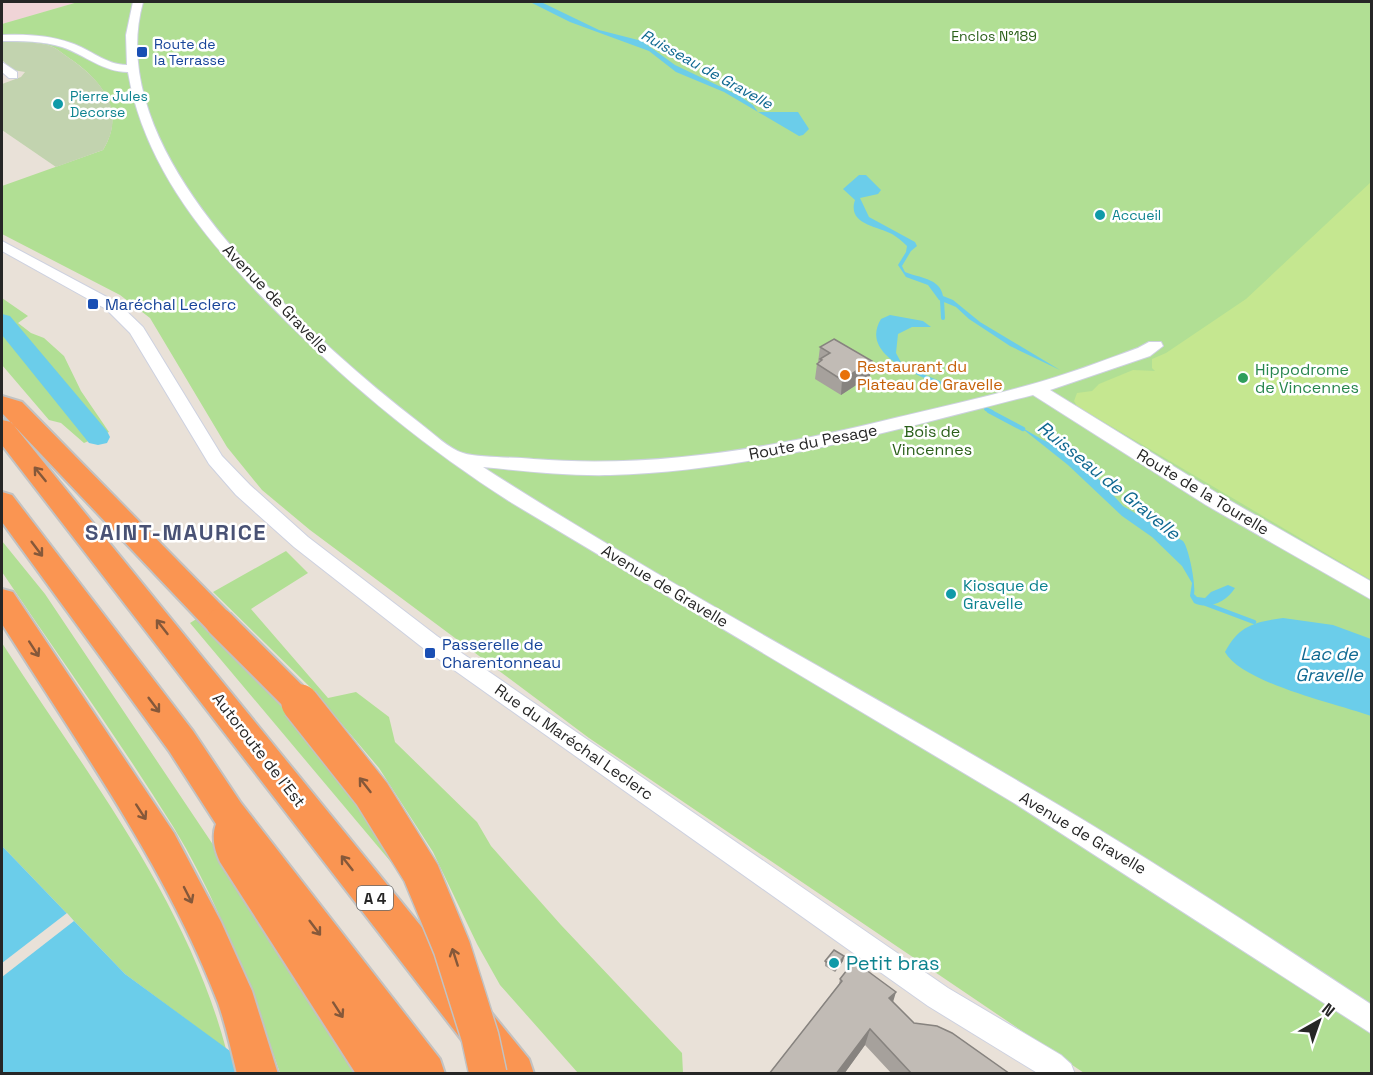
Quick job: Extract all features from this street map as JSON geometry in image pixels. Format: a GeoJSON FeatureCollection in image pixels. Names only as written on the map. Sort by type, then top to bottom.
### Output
{"type":"FeatureCollection","features":[{"type":"Feature","properties":{"kind":"highway"},"geometry":{"type":"LineString","coordinates":[[2,404],[13,408],[308,711],[372,794],[421,873],[452,948],[480,1037],[488,1074]]}},
{"type":"Feature","properties":{"kind":"highway","name":"Autoroute de l’Est"},"geometry":{"type":"LineString","coordinates":[[2,428],[106,556],[514,1074]]}},
{"type":"Feature","properties":{"kind":"highway"},"geometry":{"type":"LineString","coordinates":[[2,502],[181,741],[229,814],[425,1074]]}},
{"type":"Feature","properties":{"kind":"highway"},"geometry":{"type":"LineString","coordinates":[[2,600],[161,844],[208,935],[238,1005],[258,1074]]}},
{"type":"Feature","properties":{"kind":"highway"},"geometry":{"type":"LineString","coordinates":[[229,814],[233,851],[380,1074]]}},
{"type":"Feature","properties":{"kind":"street","name":"Avenue de Gravelle"},"geometry":{"type":"LineString","coordinates":[[138,2],[132,33],[133,68],[142,110],[159,150],[177,182],[226,249],[312,340],[398,414],[459,459],[691,603],[972,765],[1160,880],[1371,1021]]}},
{"type":"Feature","properties":{"kind":"street"},"geometry":{"type":"LineString","coordinates":[[2,38],[54,41],[78,50],[113,69],[133,68]]}},
{"type":"Feature","properties":{"kind":"street"},"geometry":{"type":"LineString","coordinates":[[2,66],[12,75]]}},
{"type":"Feature","properties":{"kind":"street","name":"Rue du Maréchal Leclerc"},"geometry":{"type":"LineString","coordinates":[[2,245],[112,306],[137,330],[215,460],[243,490],[301,542],[403,618],[430,642],[938,997],[1051,1065],[1061,1074]]}},
{"type":"Feature","properties":{"kind":"street","name":"Route du Pesage"},"geometry":{"type":"LineString","coordinates":[[459,459],[567,468],[610,469],[692,463],[819,443],[1036,389],[1155,346]]}},
{"type":"Feature","properties":{"kind":"street","name":"Route de la Tourelle"},"geometry":{"type":"LineString","coordinates":[[1036,389],[1213,500],[1371,592]]}},
{"type":"Feature","properties":{"kind":"shaded area"},"geometry":{"type":"Polygon","coordinates":[[[2,2],[78,2],[2,24],[2,2]]]}},
{"type":"Feature","properties":{"kind":"green space","name":"Bois de Vincennes"},"geometry":{"type":"Polygon","coordinates":[[[78,2],[1371,2],[1371,1073],[1084,1073],[589,738],[310,530],[262,490],[227,447],[150,318],[120,295],[2,234],[2,186],[103,150],[110,136],[112,123],[108,99],[93,78],[83,69],[58,50],[47,45],[2,43],[2,24],[78,2]]]}},
{"type":"Feature","properties":{"kind":"green space"},"geometry":{"type":"Polygon","coordinates":[[[2,42],[34,43],[53,47],[93,78],[102,88],[112,111],[113,123],[110,136],[103,150],[56,167],[2,130],[2,84],[21,77],[25,72],[13,70],[2,60],[2,42]]]}},
{"type":"Feature","properties":{"kind":"green space","name":"Hippodrome de Vincennes"},"geometry":{"type":"Polygon","coordinates":[[[1371,182],[1371,580],[1077,406],[1074,401],[1077,393],[1092,391],[1099,384],[1133,370],[1155,371],[1152,368],[1152,359],[1166,353],[1246,299],[1371,182]]]}},
{"type":"Feature","properties":{"kind":"green space"},"geometry":{"type":"Polygon","coordinates":[[[2,298],[28,316],[18,323],[31,333],[44,338],[64,356],[81,391],[109,432],[84,443],[61,423],[49,420],[2,365],[2,298]]]}},
{"type":"Feature","properties":{"kind":"green space"},"geometry":{"type":"Polygon","coordinates":[[[2,541],[45,594],[366,1073],[280,1073],[233,948],[191,857],[132,763],[2,572],[2,541]]]}},
{"type":"Feature","properties":{"kind":"green space"},"geometry":{"type":"Polygon","coordinates":[[[286,551],[308,573],[251,609],[328,698],[356,692],[389,717],[395,742],[477,822],[491,846],[561,925],[682,1053],[683,1073],[578,1073],[500,985],[477,944],[433,852],[379,768],[313,690],[213,592],[286,551]]]}},
{"type":"Feature","properties":{"kind":"green space"},"geometry":{"type":"Polygon","coordinates":[[[198,618],[288,709],[349,784],[412,887],[190,623],[198,618]]]}},
{"type":"Feature","properties":{"kind":"green space"},"geometry":{"type":"Polygon","coordinates":[[[2,643],[99,788],[159,888],[186,940],[208,993],[226,1049],[125,974],[2,846],[2,643]]]}},
{"type":"Feature","properties":{"kind":"water","name":"Ruisseau de Gravelle"},"geometry":{"type":"Polygon","coordinates":[[[530,2],[541,2],[599,30],[642,41],[675,65],[738,95],[753,105],[758,112],[724,92],[676,72],[649,51],[570,22],[530,2]]]}},
{"type":"Feature","properties":{"kind":"water"},"geometry":{"type":"Polygon","coordinates":[[[758,112],[798,112],[809,129],[799,136],[758,112]]]}},
{"type":"Feature","properties":{"kind":"water"},"geometry":{"type":"Polygon","coordinates":[[[859,175],[866,175],[881,190],[878,194],[860,198],[869,217],[915,242],[917,246],[902,266],[905,272],[933,282],[941,290],[943,296],[953,300],[980,322],[1060,370],[1010,346],[969,319],[956,307],[939,300],[928,285],[906,277],[898,265],[907,246],[892,234],[859,219],[855,214],[855,200],[843,189],[859,175]]]}},
{"type":"Feature","properties":{"kind":"water"},"geometry":{"type":"Polygon","coordinates":[[[890,315],[923,321],[931,327],[912,327],[898,334],[896,353],[903,366],[957,388],[929,380],[899,365],[887,356],[879,345],[876,333],[881,319],[890,315]]]}},
{"type":"Feature","properties":{"kind":"water"},"geometry":{"type":"Polygon","coordinates":[[[1019,426],[1043,440],[1067,449],[1085,464],[1123,506],[1183,541],[1192,567],[1194,594],[1197,597],[1205,598],[1211,592],[1228,585],[1235,588],[1217,603],[1205,606],[1194,603],[1190,596],[1192,583],[1182,566],[1152,537],[1122,516],[1068,465],[1019,426]]]}},
{"type":"Feature","properties":{"kind":"water","name":"Lac de Gravelle"},"geometry":{"type":"Polygon","coordinates":[[[1283,618],[1333,625],[1371,639],[1371,716],[1270,683],[1235,663],[1225,652],[1242,630],[1256,623],[1283,618]]]}},
{"type":"Feature","properties":{"kind":"water"},"geometry":{"type":"Polygon","coordinates":[[[2,846],[125,974],[260,1073],[2,1073],[2,846]]]}},
{"type":"Feature","properties":{"kind":"pier"},"geometry":{"type":"Polygon","coordinates":[[[67,913],[74,921],[2,977],[2,963],[67,913]]]}},
{"type":"Feature","properties":{"kind":"building"},"geometry":{"type":"Polygon","coordinates":[[[834,339],[872,361],[842,380],[817,364],[822,360],[820,359],[830,353],[820,347],[834,339]]]}},
{"type":"Feature","properties":{"kind":"building"},"geometry":{"type":"Polygon","coordinates":[[[834,950],[844,956],[836,968],[825,961],[834,950]]]}},
{"type":"Feature","properties":{"kind":"building"},"geometry":{"type":"Polygon","coordinates":[[[854,961],[896,992],[889,998],[914,1023],[937,1026],[952,1033],[1010,1074],[912,1074],[870,1029],[836,1074],[769,1074],[842,981],[840,979],[854,961]]]}},
{"type":"Feature","properties":{"kind":"waterway","name":"Ruisseau de Gravelle"},"geometry":{"type":"LineString","coordinates":[[942,300],[943,318]]}},
{"type":"Feature","properties":{"kind":"waterway"},"geometry":{"type":"LineString","coordinates":[[2,321],[98,437]]}},
{"type":"Feature","properties":{"kind":"waterway","name":"Ruisseau de Gravelle"},"geometry":{"type":"LineString","coordinates":[[986,409],[992,412]]}},
{"type":"Feature","properties":{"kind":"waterway","name":"Ruisseau de Gravelle"},"geometry":{"type":"LineString","coordinates":[[989,411],[1023,429]]}},
{"type":"Feature","properties":{"kind":"waterway","name":"Ruisseau de Gravelle"},"geometry":{"type":"LineString","coordinates":[[1206,604],[1254,622]]}},
{"type":"Feature","properties":{"kind":"place","name":"Route de la Terrasse"},"geometry":{"type":"Point","coordinates":[142,52]}},
{"type":"Feature","properties":{"kind":"place","name":"Pierre Jules Decorse"},"geometry":{"type":"Point","coordinates":[58,104]}},
{"type":"Feature","properties":{"kind":"place","name":"Accueil"},"geometry":{"type":"Point","coordinates":[1100,215]}},
{"type":"Feature","properties":{"kind":"place","name":"Maréchal Leclerc"},"geometry":{"type":"Point","coordinates":[93,304]}},
{"type":"Feature","properties":{"kind":"place","name":"Restaurant du Plateau de Gravelle"},"geometry":{"type":"Point","coordinates":[845,375]}},
{"type":"Feature","properties":{"kind":"place","name":"Hippodrome de Vincennes"},"geometry":{"type":"Point","coordinates":[1243,378]}},
{"type":"Feature","properties":{"kind":"place","name":"Kiosque de Gravelle"},"geometry":{"type":"Point","coordinates":[951,594]}},
{"type":"Feature","properties":{"kind":"place","name":"Passerelle de Charentonneau"},"geometry":{"type":"Point","coordinates":[430,653]}},
{"type":"Feature","properties":{"kind":"place","name":"Petit bras"},"geometry":{"type":"Point","coordinates":[834,963]}},
{"type":"Feature","properties":{"kind":"district","name":"SAINT-MAURICE"},"geometry":{"type":"Point","coordinates":[176,532]}},
{"type":"Feature","properties":{"kind":"park label","name":"Enclos N°189"},"geometry":{"type":"Point","coordinates":[994,36]}}]}
